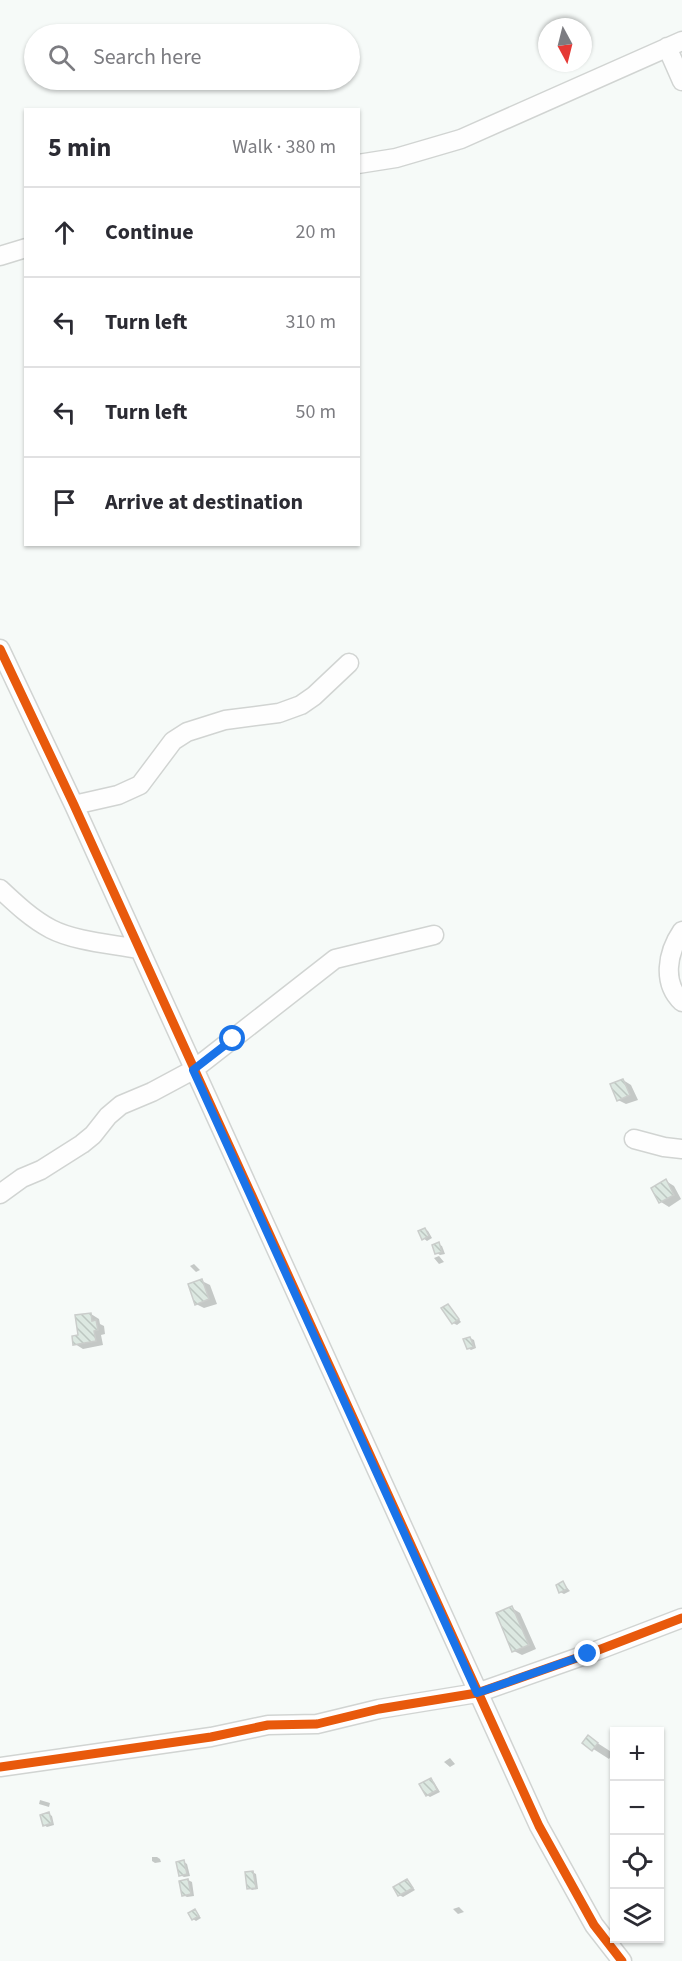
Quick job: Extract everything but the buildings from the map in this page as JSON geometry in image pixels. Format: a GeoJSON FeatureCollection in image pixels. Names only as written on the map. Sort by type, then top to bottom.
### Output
{"type":"FeatureCollection","features":[{"type":"Feature","properties":{"kind":"street"},"geometry":{"type":"LineString","coordinates":[[360,164],[396,158],[444,145],[674,44],[682,81]]}},
{"type":"Feature","properties":{"kind":"street"},"geometry":{"type":"LineString","coordinates":[[0,256],[24,249]]}},
{"type":"Feature","properties":{"kind":"street"},"geometry":{"type":"LineString","coordinates":[[0,649],[74,805],[137,949],[477,1693],[549,1845],[594,1924],[622,1961]]}},
{"type":"Feature","properties":{"kind":"street"},"geometry":{"type":"LineString","coordinates":[[74,805],[118,795],[140,785],[174,741],[187,732],[225,720],[279,713],[301,705],[349,663]]}},
{"type":"Feature","properties":{"kind":"street"},"geometry":{"type":"LineString","coordinates":[[0,889],[25,912],[52,930],[84,939],[137,949]]}},
{"type":"Feature","properties":{"kind":"street"},"geometry":{"type":"LineString","coordinates":[[682,931],[671,957],[669,978],[673,992],[682,1002]]}},
{"type":"Feature","properties":{"kind":"street"},"geometry":{"type":"LineString","coordinates":[[0,1194],[22,1178],[41,1170],[82,1144],[121,1105],[152,1092],[193,1070],[335,959],[434,935]]}},
{"type":"Feature","properties":{"kind":"street"},"geometry":{"type":"LineString","coordinates":[[634,1139],[682,1149]]}},
{"type":"Feature","properties":{"kind":"street"},"geometry":{"type":"LineString","coordinates":[[0,1767],[200,1739],[268,1725],[317,1724],[379,1709],[477,1693],[682,1618]]}},
{"type":"Feature","properties":{"kind":"cycle path"},"geometry":{"type":"LineString","coordinates":[[0,649],[74,805],[539,1826],[594,1925],[622,1961]]}},
{"type":"Feature","properties":{"kind":"cycle path"},"geometry":{"type":"LineString","coordinates":[[0,1767],[211,1737],[268,1725],[317,1724],[379,1709],[477,1693],[682,1618]]}},
{"type":"Feature","properties":{"kind":"route"},"geometry":{"type":"LineString","coordinates":[[233,1039],[193,1070],[477,1693],[588,1654]]}}]}
